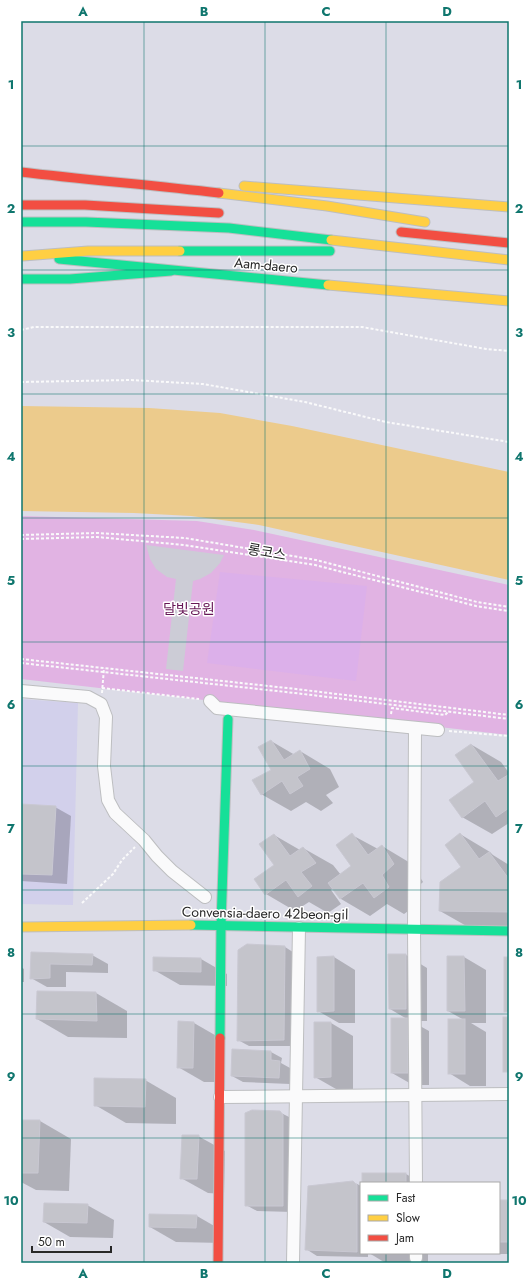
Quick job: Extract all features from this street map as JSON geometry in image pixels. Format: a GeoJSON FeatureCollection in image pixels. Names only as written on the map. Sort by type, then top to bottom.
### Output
{"type":"FeatureCollection","features":[{"type":"Feature","properties":{"kind":"main road"},"geometry":{"type":"LineString","coordinates":[[21,170],[39,169],[222,184]]}},
{"type":"Feature","properties":{"kind":"main road"},"geometry":{"type":"LineString","coordinates":[[21,170],[97,181],[165,186],[327,206],[420,220],[435,224]]}},
{"type":"Feature","properties":{"kind":"main road"},"geometry":{"type":"LineString","coordinates":[[238,185],[509,207]]}},
{"type":"Feature","properties":{"kind":"main road"},"geometry":{"type":"LineString","coordinates":[[21,205],[85,205],[229,213]]}},
{"type":"Feature","properties":{"kind":"main road"},"geometry":{"type":"LineString","coordinates":[[21,222],[86,222],[229,228],[509,260]]}},
{"type":"Feature","properties":{"kind":"main road"},"geometry":{"type":"LineString","coordinates":[[451,228],[507,242]]}},
{"type":"Feature","properties":{"kind":"main road"},"geometry":{"type":"LineString","coordinates":[[389,230],[507,242]]}},
{"type":"Feature","properties":{"kind":"main road"},"geometry":{"type":"LineString","coordinates":[[22,256],[88,251],[340,252]]}},
{"type":"Feature","properties":{"kind":"main road"},"geometry":{"type":"LineString","coordinates":[[356,252],[472,255]]}},
{"type":"Feature","properties":{"kind":"main road","name":"Aam-daero"},"geometry":{"type":"LineString","coordinates":[[22,256],[509,302]]}},
{"type":"Feature","properties":{"kind":"main road"},"geometry":{"type":"LineString","coordinates":[[21,280],[70,279],[171,271]]}},
{"type":"Feature","properties":{"kind":"main road"},"geometry":{"type":"LineString","coordinates":[[496,300],[509,296]]}},
{"type":"Feature","properties":{"kind":"main road"},"geometry":{"type":"LineString","coordinates":[[218,1263],[221,926],[228,719]]}},
{"type":"Feature","properties":{"kind":"main road","name":"Convensia-daero 42beon-gil"},"geometry":{"type":"LineString","coordinates":[[21,926],[221,926],[509,931]]}},
{"type":"Feature","properties":{"kind":"street"},"geometry":{"type":"LineString","coordinates":[[21,691],[88,697],[101,704],[106,717],[104,766],[108,800],[115,813],[144,840],[172,871],[205,897]]}},
{"type":"Feature","properties":{"kind":"street"},"geometry":{"type":"LineString","coordinates":[[210,701],[217,708],[438,730]]}},
{"type":"Feature","properties":{"kind":"street"},"geometry":{"type":"LineString","coordinates":[[414,728],[416,1182]]}},
{"type":"Feature","properties":{"kind":"street"},"geometry":{"type":"LineString","coordinates":[[293,1263],[299,928]]}},
{"type":"Feature","properties":{"kind":"street"},"geometry":{"type":"LineString","coordinates":[[220,1097],[509,1094]]}},
{"type":"Feature","properties":{"kind":"path"},"geometry":{"type":"LineString","coordinates":[[21,330],[34,327],[362,327],[486,349],[509,351]]}},
{"type":"Feature","properties":{"kind":"path"},"geometry":{"type":"LineString","coordinates":[[21,382],[131,380],[203,384],[304,402],[386,422],[509,442]]}},
{"type":"Feature","properties":{"kind":"path","name":"롱코스"},"geometry":{"type":"LineString","coordinates":[[21,536],[97,533],[185,538],[316,560],[477,602],[509,607]]}},
{"type":"Feature","properties":{"kind":"path"},"geometry":{"type":"LineString","coordinates":[[21,539],[97,537],[192,546],[315,565],[476,606],[509,611]]}},
{"type":"Feature","properties":{"kind":"path"},"geometry":{"type":"LineString","coordinates":[[21,659],[304,690],[509,715]]}},
{"type":"Feature","properties":{"kind":"path"},"geometry":{"type":"LineString","coordinates":[[21,663],[288,692],[509,719]]}},
{"type":"Feature","properties":{"kind":"path"},"geometry":{"type":"LineString","coordinates":[[101,704],[104,668]]}},
{"type":"Feature","properties":{"kind":"path"},"geometry":{"type":"LineString","coordinates":[[102,688],[210,701]]}},
{"type":"Feature","properties":{"kind":"path"},"geometry":{"type":"LineString","coordinates":[[390,718],[392,708],[445,715],[449,712]]}},
{"type":"Feature","properties":{"kind":"path"},"geometry":{"type":"LineString","coordinates":[[438,730],[509,736]]}},
{"type":"Feature","properties":{"kind":"path"},"geometry":{"type":"LineString","coordinates":[[82,902],[113,874],[128,854]]}},
{"type":"Feature","properties":{"kind":"shaded area"},"geometry":{"type":"Polygon","coordinates":[[[21,406],[149,408],[220,413],[292,426],[509,472],[509,580],[259,525],[191,516],[134,513],[21,511],[21,406]]]}},
{"type":"Feature","properties":{"kind":"shaded area"},"geometry":{"type":"Polygon","coordinates":[[[146,545],[224,555],[220,563],[211,573],[193,581],[183,671],[166,669],[176,579],[167,577],[156,569],[150,559],[146,545]]]}},
{"type":"Feature","properties":{"kind":"shaded area"},"geometry":{"type":"Polygon","coordinates":[[[220,572],[367,586],[356,681],[207,663],[220,572]]]}},
{"type":"Feature","properties":{"kind":"shaded area"},"geometry":{"type":"Polygon","coordinates":[[[21,699],[78,703],[73,905],[21,904],[21,699]]]}},
{"type":"Feature","properties":{"kind":"green space","name":"달빛공원"},"geometry":{"type":"Polygon","coordinates":[[[21,516],[197,521],[254,530],[509,585],[509,735],[21,679],[21,516]]]}},
{"type":"Feature","properties":{"kind":"building"},"geometry":{"type":"Polygon","coordinates":[[[271,740],[284,760],[300,750],[310,769],[297,777],[303,786],[290,794],[282,781],[261,795],[252,780],[271,770],[258,747],[271,740]]]}},
{"type":"Feature","properties":{"kind":"building"},"geometry":{"type":"Polygon","coordinates":[[[471,744],[498,781],[508,775],[509,776],[509,808],[496,817],[485,801],[462,818],[449,800],[474,782],[455,755],[471,744]]]}},
{"type":"Feature","properties":{"kind":"building"},"geometry":{"type":"Polygon","coordinates":[[[21,804],[56,806],[52,875],[21,874],[21,804]]]}},
{"type":"Feature","properties":{"kind":"building"},"geometry":{"type":"Polygon","coordinates":[[[352,833],[368,855],[382,845],[394,864],[382,875],[389,887],[374,898],[363,883],[340,899],[328,883],[351,866],[336,845],[352,833]]]}},
{"type":"Feature","properties":{"kind":"building"},"geometry":{"type":"Polygon","coordinates":[[[460,833],[479,859],[489,852],[509,879],[509,912],[439,911],[440,882],[461,867],[445,845],[460,833]]]}},
{"type":"Feature","properties":{"kind":"building"},"geometry":{"type":"Polygon","coordinates":[[[274,834],[290,856],[303,847],[316,863],[301,872],[312,886],[298,897],[286,880],[265,895],[254,879],[274,865],[259,844],[274,834]]]}},
{"type":"Feature","properties":{"kind":"building"},"geometry":{"type":"Polygon","coordinates":[[[247,944],[285,946],[284,1040],[237,1041],[238,950],[247,944]]]}},
{"type":"Feature","properties":{"kind":"building"},"geometry":{"type":"Polygon","coordinates":[[[31,952],[93,954],[92,965],[50,964],[50,978],[30,979],[31,952]]]}},
{"type":"Feature","properties":{"kind":"building"},"geometry":{"type":"Polygon","coordinates":[[[388,954],[406,954],[406,1009],[389,1009],[388,954]]]}},
{"type":"Feature","properties":{"kind":"building"},"geometry":{"type":"Polygon","coordinates":[[[334,956],[334,1011],[317,1012],[317,957],[334,956]]]}},
{"type":"Feature","properties":{"kind":"building"},"geometry":{"type":"Polygon","coordinates":[[[447,956],[464,956],[465,1011],[447,1011],[447,956]]]}},
{"type":"Feature","properties":{"kind":"building"},"geometry":{"type":"Polygon","coordinates":[[[153,957],[201,958],[201,972],[153,971],[153,957]]]}},
{"type":"Feature","properties":{"kind":"building"},"geometry":{"type":"Polygon","coordinates":[[[504,957],[509,957],[509,1012],[504,1012],[504,957]]]}},
{"type":"Feature","properties":{"kind":"building"},"geometry":{"type":"Polygon","coordinates":[[[37,991],[96,992],[97,1021],[36,1019],[37,991]]]}},
{"type":"Feature","properties":{"kind":"building"},"geometry":{"type":"Polygon","coordinates":[[[503,1017],[509,1017],[509,1072],[503,1072],[503,1017]]]}},
{"type":"Feature","properties":{"kind":"building"},"geometry":{"type":"Polygon","coordinates":[[[391,1018],[408,1018],[408,1073],[391,1073],[391,1018]]]}},
{"type":"Feature","properties":{"kind":"building"},"geometry":{"type":"Polygon","coordinates":[[[448,1019],[465,1019],[465,1074],[448,1074],[448,1019]]]}},
{"type":"Feature","properties":{"kind":"building"},"geometry":{"type":"Polygon","coordinates":[[[178,1021],[194,1022],[193,1068],[177,1068],[178,1021]]]}},
{"type":"Feature","properties":{"kind":"building"},"geometry":{"type":"Polygon","coordinates":[[[314,1022],[331,1022],[331,1077],[314,1078],[314,1022]]]}},
{"type":"Feature","properties":{"kind":"building"},"geometry":{"type":"Polygon","coordinates":[[[232,1049],[271,1051],[271,1060],[280,1061],[279,1078],[231,1076],[232,1049]]]}},
{"type":"Feature","properties":{"kind":"building"},"geometry":{"type":"Polygon","coordinates":[[[94,1078],[146,1079],[145,1107],[94,1106],[94,1078]]]}},
{"type":"Feature","properties":{"kind":"building"},"geometry":{"type":"Polygon","coordinates":[[[252,1110],[280,1111],[283,1115],[283,1206],[245,1206],[245,1113],[252,1110]]]}},
{"type":"Feature","properties":{"kind":"building"},"geometry":{"type":"Polygon","coordinates":[[[21,1120],[40,1120],[38,1173],[21,1173],[21,1120]]]}},
{"type":"Feature","properties":{"kind":"building"},"geometry":{"type":"Polygon","coordinates":[[[182,1135],[199,1135],[197,1179],[180,1179],[182,1135]]]}},
{"type":"Feature","properties":{"kind":"building"},"geometry":{"type":"Polygon","coordinates":[[[362,1173],[406,1173],[406,1182],[362,1182],[362,1173]]]}},
{"type":"Feature","properties":{"kind":"building"},"geometry":{"type":"Polygon","coordinates":[[[353,1181],[357,1185],[357,1252],[305,1250],[308,1186],[353,1181]]]}},
{"type":"Feature","properties":{"kind":"building"},"geometry":{"type":"Polygon","coordinates":[[[500,1200],[507,1200],[508,1242],[500,1242],[500,1200]]]}},
{"type":"Feature","properties":{"kind":"building"},"geometry":{"type":"Polygon","coordinates":[[[44,1203],[88,1204],[87,1223],[43,1222],[44,1203]]]}},
{"type":"Feature","properties":{"kind":"building"},"geometry":{"type":"Polygon","coordinates":[[[149,1214],[197,1215],[196,1228],[149,1227],[149,1214]]]}},
{"type":"Feature","properties":{"kind":"traffic: fast"},"geometry":{"type":"LineString","coordinates":[[21,222],[86,222],[229,228],[331,240]]}},
{"type":"Feature","properties":{"kind":"traffic: fast"},"geometry":{"type":"LineString","coordinates":[[180,251],[330,251]]}},
{"type":"Feature","properties":{"kind":"traffic: fast"},"geometry":{"type":"LineString","coordinates":[[59,259],[328,285]]}},
{"type":"Feature","properties":{"kind":"traffic: fast"},"geometry":{"type":"LineString","coordinates":[[21,279],[70,279],[171,271]]}},
{"type":"Feature","properties":{"kind":"traffic: fast"},"geometry":{"type":"LineString","coordinates":[[220,1038],[221,925],[228,719]]}},
{"type":"Feature","properties":{"kind":"traffic: fast"},"geometry":{"type":"LineString","coordinates":[[191,925],[509,931]]}},
{"type":"Feature","properties":{"kind":"traffic: slow"},"geometry":{"type":"LineString","coordinates":[[244,186],[509,207]]}},
{"type":"Feature","properties":{"kind":"traffic: slow"},"geometry":{"type":"LineString","coordinates":[[219,193],[327,206],[425,222]]}},
{"type":"Feature","properties":{"kind":"traffic: slow"},"geometry":{"type":"LineString","coordinates":[[331,240],[509,260]]}},
{"type":"Feature","properties":{"kind":"traffic: slow"},"geometry":{"type":"LineString","coordinates":[[23,256],[88,251],[180,251]]}},
{"type":"Feature","properties":{"kind":"traffic: slow"},"geometry":{"type":"LineString","coordinates":[[328,285],[509,301]]}},
{"type":"Feature","properties":{"kind":"traffic: slow"},"geometry":{"type":"LineString","coordinates":[[21,927],[191,925]]}},
{"type":"Feature","properties":{"kind":"traffic: jam"},"geometry":{"type":"LineString","coordinates":[[21,172],[219,193]]}},
{"type":"Feature","properties":{"kind":"traffic: jam"},"geometry":{"type":"LineString","coordinates":[[21,205],[85,205],[219,213]]}},
{"type":"Feature","properties":{"kind":"traffic: jam"},"geometry":{"type":"LineString","coordinates":[[401,232],[509,243]]}},
{"type":"Feature","properties":{"kind":"traffic: jam"},"geometry":{"type":"LineString","coordinates":[[218,1263],[220,1038]]}}]}
